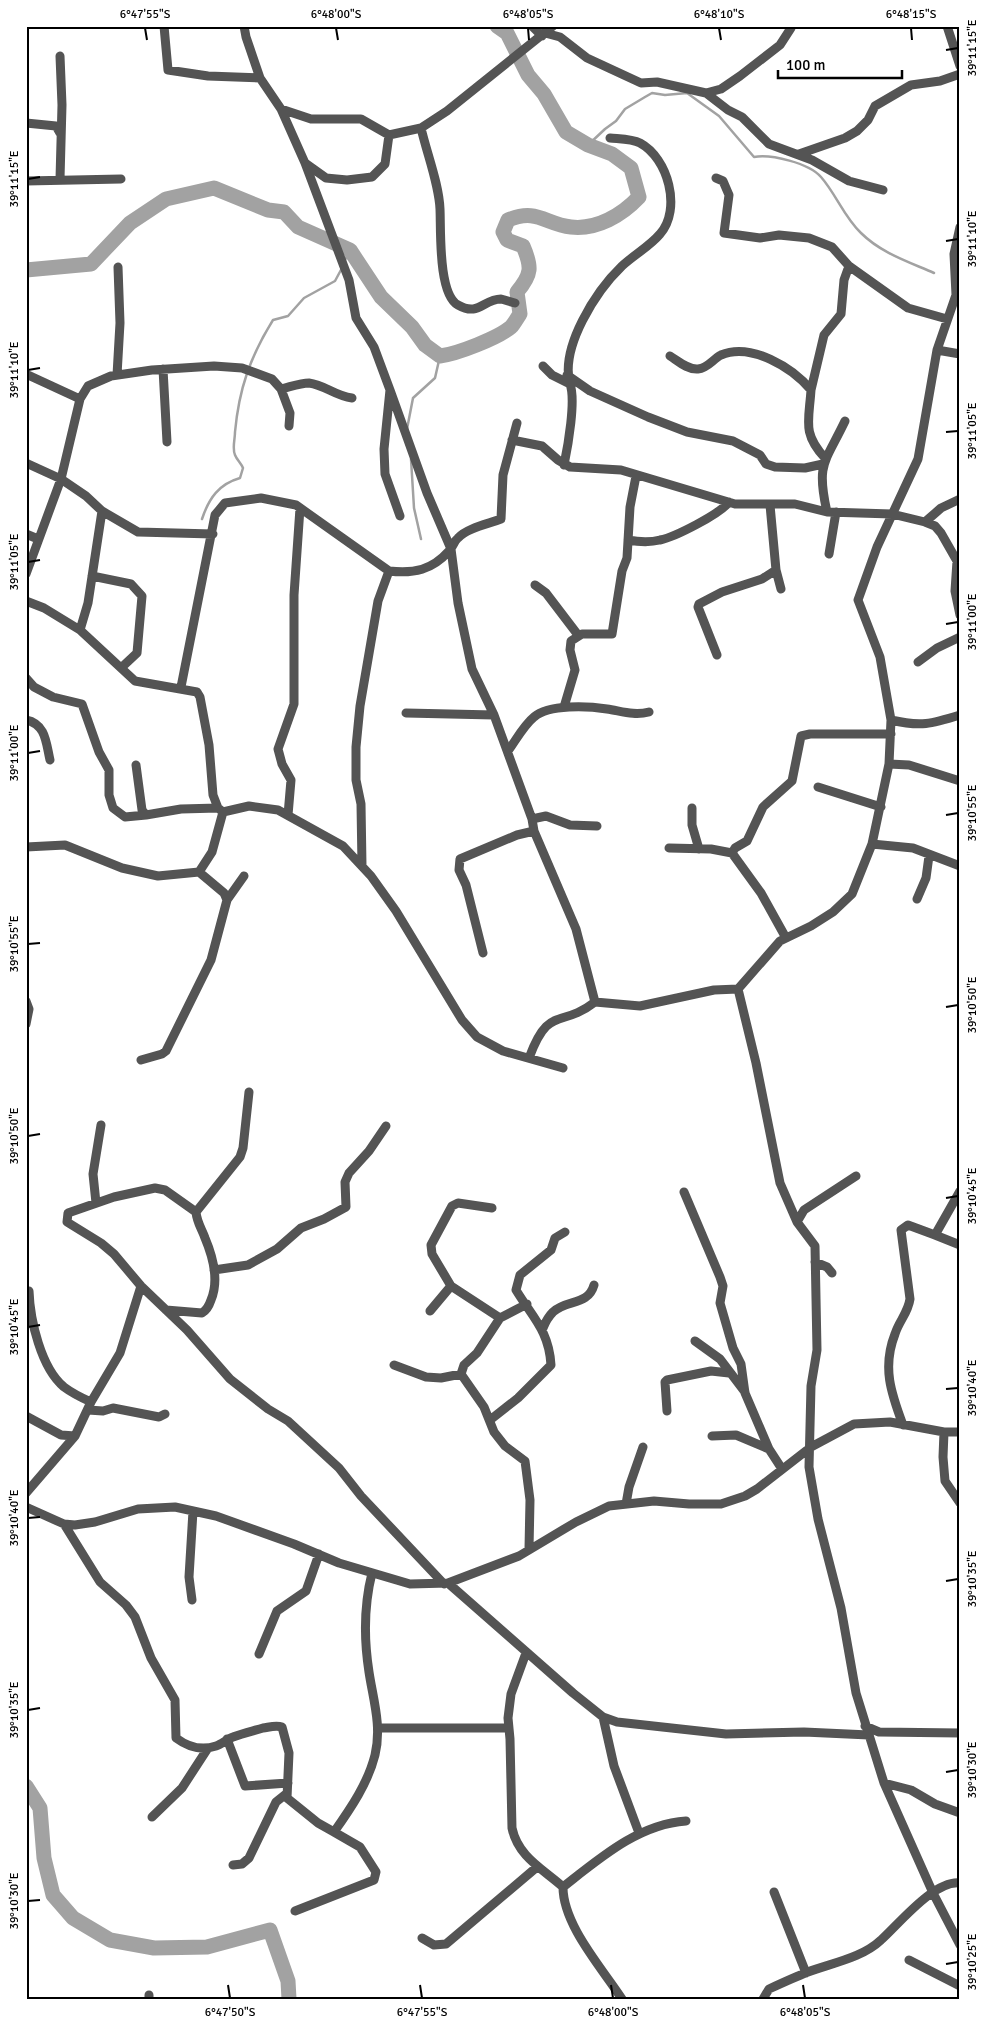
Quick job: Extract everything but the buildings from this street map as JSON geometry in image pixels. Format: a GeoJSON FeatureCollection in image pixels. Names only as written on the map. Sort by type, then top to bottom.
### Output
{"type":"FeatureCollection","features":[{"type":"Feature","properties":{"kind":"street"},"geometry":{"type":"LineString","coordinates":[[164,26],[168,70],[208,76],[260,78]]}},
{"type":"Feature","properties":{"kind":"street"},"geometry":{"type":"LineString","coordinates":[[244,26],[260,78],[281,109],[305,163],[348,280],[356,318],[374,347],[426,493],[451,549],[458,603],[472,668],[494,715],[532,819],[534,831],[576,929],[595,1002]]}},
{"type":"Feature","properties":{"kind":"street"},"geometry":{"type":"LineString","coordinates":[[532,26],[543,34],[560,37],[587,58],[641,83],[657,82],[706,93],[721,90],[740,76],[780,45],[791,28]]}},
{"type":"Feature","properties":{"kind":"street"},"geometry":{"type":"LineString","coordinates":[[281,109],[311,119],[361,119],[389,135],[421,128],[447,111],[553,26]]}},
{"type":"Feature","properties":{"kind":"street"},"geometry":{"type":"LineString","coordinates":[[947,26],[960,66]]}},
{"type":"Feature","properties":{"kind":"street"},"geometry":{"type":"LineString","coordinates":[[60,56],[62,105],[60,179]]}},
{"type":"Feature","properties":{"kind":"street"},"geometry":{"type":"LineString","coordinates":[[799,154],[845,138],[857,131],[868,120],[875,106],[911,84],[940,81],[960,74]]}},
{"type":"Feature","properties":{"kind":"street"},"geometry":{"type":"LineString","coordinates":[[706,93],[728,110],[742,117],[769,144],[799,154],[849,181],[883,190]]}},
{"type":"Feature","properties":{"kind":"street"},"geometry":{"type":"LineString","coordinates":[[26,123],[56,126],[60,133]]}},
{"type":"Feature","properties":{"kind":"street"},"geometry":{"type":"LineString","coordinates":[[421,128],[429,163],[438,189],[445,280],[450,296],[456,305],[470,310],[476,310],[501,299],[516,303]]}},
{"type":"Feature","properties":{"kind":"street"},"geometry":{"type":"LineString","coordinates":[[305,163],[326,178],[347,180],[372,177],[385,164],[389,135]]}},
{"type":"Feature","properties":{"kind":"street"},"geometry":{"type":"LineString","coordinates":[[564,465],[569,437],[573,392],[568,379],[571,345],[594,304],[621,267],[660,234],[666,224],[669,208],[670,190],[666,172],[656,157],[639,143],[610,138]]}},
{"type":"Feature","properties":{"kind":"street"},"geometry":{"type":"LineString","coordinates":[[716,178],[723,181],[729,195],[724,233],[760,238],[779,235],[809,238],[832,247],[849,266],[908,308],[946,319]]}},
{"type":"Feature","properties":{"kind":"street"},"geometry":{"type":"LineString","coordinates":[[26,181],[121,179]]}},
{"type":"Feature","properties":{"kind":"street"},"geometry":{"type":"LineString","coordinates":[[529,1058],[539,1035],[549,1022],[585,1010],[595,1002],[640,1006],[714,990],[738,989],[780,941],[811,926],[832,912],[852,894],[872,844],[890,764],[891,734],[891,720],[880,657],[858,600],[892,514],[918,459],[938,350],[946,319],[956,294],[954,254],[960,228]]}},
{"type":"Feature","properties":{"kind":"street"},"geometry":{"type":"LineString","coordinates":[[824,461],[809,436],[807,427],[811,390],[824,335],[841,314],[844,280],[849,266]]}},
{"type":"Feature","properties":{"kind":"street"},"geometry":{"type":"LineString","coordinates":[[117,375],[120,323],[118,267]]}},
{"type":"Feature","properties":{"kind":"street"},"geometry":{"type":"LineString","coordinates":[[938,350],[960,354]]}},
{"type":"Feature","properties":{"kind":"street"},"geometry":{"type":"LineString","coordinates":[[670,356],[688,367],[697,369],[704,367],[721,355],[736,352],[760,355],[796,373],[811,390]]}},
{"type":"Feature","properties":{"kind":"street"},"geometry":{"type":"LineString","coordinates":[[26,574],[61,479],[80,399],[88,386],[98,380],[117,375],[163,369],[214,366],[242,368],[272,379],[281,389],[290,413],[289,426]]}},
{"type":"Feature","properties":{"kind":"street"},"geometry":{"type":"LineString","coordinates":[[542,366],[552,375],[568,379],[648,417],[687,432],[740,444],[760,455],[766,464],[775,467],[805,468],[824,461]]}},
{"type":"Feature","properties":{"kind":"street"},"geometry":{"type":"LineString","coordinates":[[163,369],[168,442]]}},
{"type":"Feature","properties":{"kind":"street"},"geometry":{"type":"LineString","coordinates":[[28,375],[80,399]]}},
{"type":"Feature","properties":{"kind":"street"},"geometry":{"type":"LineString","coordinates":[[281,389],[308,383],[329,390],[338,396],[352,398]]}},
{"type":"Feature","properties":{"kind":"street"},"geometry":{"type":"LineString","coordinates":[[390,390],[384,449],[385,474],[400,516]]}},
{"type":"Feature","properties":{"kind":"street"},"geometry":{"type":"LineString","coordinates":[[829,554],[832,512],[821,484],[824,461],[846,421]]}},
{"type":"Feature","properties":{"kind":"street"},"geometry":{"type":"LineString","coordinates":[[181,687],[213,534],[215,515],[225,503],[262,498],[296,505],[389,571],[408,573],[425,570],[440,561],[451,549],[458,537],[501,519],[503,475],[517,423]]}},
{"type":"Feature","properties":{"kind":"street"},"geometry":{"type":"LineString","coordinates":[[512,440],[532,442],[542,446],[564,465],[621,470],[729,502],[770,506],[795,504],[832,512],[892,514],[925,522],[935,526],[941,533],[957,561],[955,591],[960,615]]}},
{"type":"Feature","properties":{"kind":"street"},"geometry":{"type":"LineString","coordinates":[[26,462],[61,479],[102,511],[138,532],[213,534]]}},
{"type":"Feature","properties":{"kind":"street"},"geometry":{"type":"LineString","coordinates":[[564,707],[575,670],[570,650],[571,642],[578,635],[612,634],[628,540],[630,507],[636,476]]}},
{"type":"Feature","properties":{"kind":"street"},"geometry":{"type":"LineString","coordinates":[[925,522],[941,508],[960,499]]}},
{"type":"Feature","properties":{"kind":"street"},"geometry":{"type":"LineString","coordinates":[[628,540],[640,542],[663,539],[715,514],[729,502]]}},
{"type":"Feature","properties":{"kind":"street"},"geometry":{"type":"LineString","coordinates":[[770,506],[776,570],[781,589]]}},
{"type":"Feature","properties":{"kind":"street"},"geometry":{"type":"LineString","coordinates":[[288,815],[291,780],[282,764],[278,749],[294,704],[294,595],[300,508]]}},
{"type":"Feature","properties":{"kind":"street"},"geometry":{"type":"LineString","coordinates":[[80,630],[88,602],[102,511]]}},
{"type":"Feature","properties":{"kind":"street"},"geometry":{"type":"LineString","coordinates":[[26,534],[38,539]]}},
{"type":"Feature","properties":{"kind":"street"},"geometry":{"type":"LineString","coordinates":[[717,655],[698,607],[699,604],[727,590],[762,579],[776,570]]}},
{"type":"Feature","properties":{"kind":"street"},"geometry":{"type":"LineString","coordinates":[[362,866],[360,804],[356,780],[356,747],[360,706],[378,601],[389,571]]}},
{"type":"Feature","properties":{"kind":"street"},"geometry":{"type":"LineString","coordinates":[[92,576],[131,584],[142,596],[138,648],[133,658],[121,668]]}},
{"type":"Feature","properties":{"kind":"street"},"geometry":{"type":"LineString","coordinates":[[535,585],[550,598],[578,635]]}},
{"type":"Feature","properties":{"kind":"street"},"geometry":{"type":"LineString","coordinates":[[26,601],[44,608],[80,630],[135,681],[192,689],[200,697],[209,745],[214,795],[221,810],[212,852],[199,872]]}},
{"type":"Feature","properties":{"kind":"street"},"geometry":{"type":"LineString","coordinates":[[918,662],[937,648],[960,637]]}},
{"type":"Feature","properties":{"kind":"street"},"geometry":{"type":"LineString","coordinates":[[26,678],[34,687],[53,697],[82,704],[99,752],[107,766],[113,808],[124,818],[181,809],[221,810],[249,806],[278,810],[343,846],[362,866],[396,911],[462,1020],[477,1038],[503,1051],[563,1068]]}},
{"type":"Feature","properties":{"kind":"street"},"geometry":{"type":"LineString","coordinates":[[508,751],[534,716],[564,707],[599,708],[630,714],[649,712]]}},
{"type":"Feature","properties":{"kind":"street"},"geometry":{"type":"LineString","coordinates":[[406,713],[494,715]]}},
{"type":"Feature","properties":{"kind":"street"},"geometry":{"type":"LineString","coordinates":[[891,720],[914,725],[928,725],[960,715]]}},
{"type":"Feature","properties":{"kind":"street"},"geometry":{"type":"LineString","coordinates":[[26,720],[36,723],[42,729],[50,760]]}},
{"type":"Feature","properties":{"kind":"street"},"geometry":{"type":"LineString","coordinates":[[732,854],[736,848],[747,841],[763,807],[792,781],[801,736],[810,734],[891,734]]}},
{"type":"Feature","properties":{"kind":"street"},"geometry":{"type":"LineString","coordinates":[[890,764],[909,765],[960,781]]}},
{"type":"Feature","properties":{"kind":"street"},"geometry":{"type":"LineString","coordinates":[[136,765],[142,810],[146,815]]}},
{"type":"Feature","properties":{"kind":"street"},"geometry":{"type":"LineString","coordinates":[[818,787],[881,806]]}},
{"type":"Feature","properties":{"kind":"street"},"geometry":{"type":"LineString","coordinates":[[692,808],[692,825],[699,849]]}},
{"type":"Feature","properties":{"kind":"street"},"geometry":{"type":"LineString","coordinates":[[532,819],[546,816],[570,825],[597,826]]}},
{"type":"Feature","properties":{"kind":"street"},"geometry":{"type":"LineString","coordinates":[[483,953],[466,885],[459,870],[460,859],[517,835],[534,831]]}},
{"type":"Feature","properties":{"kind":"street"},"geometry":{"type":"LineString","coordinates":[[872,844],[913,848],[929,856],[960,866]]}},
{"type":"Feature","properties":{"kind":"street"},"geometry":{"type":"LineString","coordinates":[[26,846],[65,845],[122,868],[158,876],[199,872],[224,893],[227,900]]}},
{"type":"Feature","properties":{"kind":"street"},"geometry":{"type":"LineString","coordinates":[[669,848],[699,849],[732,854],[761,893],[786,938]]}},
{"type":"Feature","properties":{"kind":"street"},"geometry":{"type":"LineString","coordinates":[[917,899],[926,878],[929,856]]}},
{"type":"Feature","properties":{"kind":"street"},"geometry":{"type":"LineString","coordinates":[[141,1060],[162,1054],[175,1035],[211,960],[227,900],[244,876]]}},
{"type":"Feature","properties":{"kind":"street"},"geometry":{"type":"LineString","coordinates":[[738,989],[756,1063],[780,1183],[797,1222],[815,1246],[817,1341],[809,1423],[808,1441],[811,1448],[809,1467],[818,1519],[834,1577],[856,1693],[884,1783],[933,1893],[960,1945]]}},
{"type":"Feature","properties":{"kind":"street"},"geometry":{"type":"LineString","coordinates":[[26,1001],[29,1009],[26,1024]]}},
{"type":"Feature","properties":{"kind":"street"},"geometry":{"type":"LineString","coordinates":[[166,1310],[197,1313],[206,1311],[214,1293],[214,1270],[208,1245],[197,1223],[196,1212],[240,1157],[244,1148],[248,1092]]}},
{"type":"Feature","properties":{"kind":"street"},"geometry":{"type":"LineString","coordinates":[[96,1203],[93,1174],[101,1125]]}},
{"type":"Feature","properties":{"kind":"street"},"geometry":{"type":"LineString","coordinates":[[214,1270],[248,1265],[277,1249],[301,1228],[324,1219],[346,1207],[345,1182],[349,1173],[373,1146],[386,1126]]}},
{"type":"Feature","properties":{"kind":"street"},"geometry":{"type":"LineString","coordinates":[[797,1222],[804,1210],[856,1176]]}},
{"type":"Feature","properties":{"kind":"street"},"geometry":{"type":"LineString","coordinates":[[196,1212],[165,1190],[155,1188],[96,1203],[68,1213],[67,1222],[101,1243],[114,1254],[141,1286],[187,1330],[230,1379],[262,1405],[288,1421],[339,1468],[361,1496],[446,1583],[603,1717],[617,1722],[659,1728],[693,1729],[726,1734],[804,1732],[869,1735]]}},
{"type":"Feature","properties":{"kind":"street"},"geometry":{"type":"LineString","coordinates":[[936,1235],[960,1190]]}},
{"type":"Feature","properties":{"kind":"street"},"geometry":{"type":"LineString","coordinates":[[684,1192],[723,1286],[720,1303],[733,1348],[741,1364],[745,1393],[769,1449],[782,1469]]}},
{"type":"Feature","properties":{"kind":"street"},"geometry":{"type":"LineString","coordinates":[[492,1208],[458,1203],[452,1206],[431,1244],[432,1254],[451,1286],[500,1318]]}},
{"type":"Feature","properties":{"kind":"street"},"geometry":{"type":"LineString","coordinates":[[903,1425],[889,1384],[887,1362],[895,1333],[909,1308],[901,1230],[908,1225],[960,1245]]}},
{"type":"Feature","properties":{"kind":"street"},"geometry":{"type":"LineString","coordinates":[[490,1420],[518,1398],[551,1366],[548,1342],[543,1328],[516,1290],[520,1275],[551,1250],[555,1238],[565,1232]]}},
{"type":"Feature","properties":{"kind":"street"},"geometry":{"type":"LineString","coordinates":[[815,1262],[826,1267],[832,1273]]}},
{"type":"Feature","properties":{"kind":"street"},"geometry":{"type":"LineString","coordinates":[[543,1328],[554,1310],[584,1299],[592,1293],[594,1284]]}},
{"type":"Feature","properties":{"kind":"street"},"geometry":{"type":"LineString","coordinates":[[26,1493],[75,1436],[120,1352],[141,1286]]}},
{"type":"Feature","properties":{"kind":"street"},"geometry":{"type":"LineString","coordinates":[[430,1311],[451,1286]]}},
{"type":"Feature","properties":{"kind":"street"},"geometry":{"type":"LineString","coordinates":[[29,1292],[31,1320],[50,1368],[64,1388],[90,1406],[103,1411],[113,1408],[159,1417],[165,1414]]}},
{"type":"Feature","properties":{"kind":"street"},"geometry":{"type":"LineString","coordinates":[[461,1374],[464,1365],[477,1352],[500,1318],[527,1304]]}},
{"type":"Feature","properties":{"kind":"street"},"geometry":{"type":"LineString","coordinates":[[695,1340],[720,1359],[728,1373],[745,1393]]}},
{"type":"Feature","properties":{"kind":"street"},"geometry":{"type":"LineString","coordinates":[[394,1365],[426,1377],[441,1378],[461,1374]]}},
{"type":"Feature","properties":{"kind":"street"},"geometry":{"type":"LineString","coordinates":[[667,1411],[665,1382],[667,1380],[711,1371],[728,1373]]}},
{"type":"Feature","properties":{"kind":"street"},"geometry":{"type":"LineString","coordinates":[[461,1374],[490,1420],[494,1432],[505,1446],[525,1461],[530,1500],[529,1549]]}},
{"type":"Feature","properties":{"kind":"street"},"geometry":{"type":"LineString","coordinates":[[26,1416],[61,1435],[75,1436]]}},
{"type":"Feature","properties":{"kind":"street"},"geometry":{"type":"LineString","coordinates":[[26,1508],[64,1524],[83,1525],[154,1506],[193,1511],[216,1516],[339,1563],[410,1584],[446,1583],[504,1563],[609,1506],[654,1501],[720,1504],[757,1490],[811,1448],[854,1424],[890,1422],[944,1432],[960,1432]]}},
{"type":"Feature","properties":{"kind":"street"},"geometry":{"type":"LineString","coordinates":[[944,1432],[945,1481],[960,1503]]}},
{"type":"Feature","properties":{"kind":"street"},"geometry":{"type":"LineString","coordinates":[[712,1436],[736,1435],[769,1449]]}},
{"type":"Feature","properties":{"kind":"street"},"geometry":{"type":"LineString","coordinates":[[626,1504],[629,1487],[643,1447]]}},
{"type":"Feature","properties":{"kind":"street"},"geometry":{"type":"LineString","coordinates":[[192,1600],[189,1577],[193,1511]]}},
{"type":"Feature","properties":{"kind":"street"},"geometry":{"type":"LineString","coordinates":[[64,1524],[100,1582],[126,1605],[135,1617],[151,1658],[174,1700],[176,1738],[185,1745],[196,1748],[208,1748],[218,1746],[227,1739],[274,1726],[282,1727],[289,1753],[287,1798],[318,1823],[360,1847],[376,1872],[374,1880],[295,1911]]}},
{"type":"Feature","properties":{"kind":"street"},"geometry":{"type":"LineString","coordinates":[[259,1654],[277,1611],[306,1590],[319,1554]]}},
{"type":"Feature","properties":{"kind":"street"},"geometry":{"type":"LineString","coordinates":[[334,1832],[353,1805],[366,1779],[375,1754],[378,1728],[368,1671],[366,1638],[366,1600],[372,1573]]}},
{"type":"Feature","properties":{"kind":"street"},"geometry":{"type":"LineString","coordinates":[[526,1653],[511,1694],[509,1728],[514,1841],[537,1867],[546,1871],[563,1887],[566,1907],[579,1935],[622,1999]]}},
{"type":"Feature","properties":{"kind":"street"},"geometry":{"type":"LineString","coordinates":[[603,1717],[614,1766],[639,1833]]}},
{"type":"Feature","properties":{"kind":"street"},"geometry":{"type":"LineString","coordinates":[[865,1726],[878,1732],[960,1733]]}},
{"type":"Feature","properties":{"kind":"street"},"geometry":{"type":"LineString","coordinates":[[378,1728],[509,1728]]}},
{"type":"Feature","properties":{"kind":"street"},"geometry":{"type":"LineString","coordinates":[[227,1739],[245,1786],[288,1783]]}},
{"type":"Feature","properties":{"kind":"street"},"geometry":{"type":"LineString","coordinates":[[152,1817],[182,1788],[208,1748]]}},
{"type":"Feature","properties":{"kind":"street"},"geometry":{"type":"LineString","coordinates":[[884,1783],[912,1790],[935,1804],[960,1813]]}},
{"type":"Feature","properties":{"kind":"street"},"geometry":{"type":"LineString","coordinates":[[232,1865],[242,1864],[249,1858],[276,1802],[286,1794]]}},
{"type":"Feature","properties":{"kind":"street"},"geometry":{"type":"LineString","coordinates":[[563,1887],[595,1862],[639,1833],[650,1831],[669,1822],[686,1821]]}},
{"type":"Feature","properties":{"kind":"street"},"geometry":{"type":"LineString","coordinates":[[422,1938],[434,1945],[446,1944],[537,1867]]}},
{"type":"Feature","properties":{"kind":"street"},"geometry":{"type":"LineString","coordinates":[[763,1999],[769,1989],[806,1973],[854,1956],[875,1945],[900,1920],[933,1893],[948,1884],[960,1883]]}},
{"type":"Feature","properties":{"kind":"street"},"geometry":{"type":"LineString","coordinates":[[774,1892],[806,1973]]}},
{"type":"Feature","properties":{"kind":"street"},"geometry":{"type":"LineString","coordinates":[[909,1960],[960,1986]]}},
{"type":"Feature","properties":{"kind":"waterway"},"geometry":{"type":"LineString","coordinates":[[26,270],[91,264],[130,223],[166,199],[214,188],[268,210],[284,212],[298,227],[350,250],[381,297],[412,327],[425,345],[440,356],[467,349],[497,336],[511,327],[520,314],[517,292],[526,280],[529,270],[523,246],[507,240],[503,232],[508,220],[534,216],[571,227],[590,226],[599,224],[617,215],[639,197],[631,168],[612,154],[588,145],[566,132],[544,94],[528,75],[507,33],[497,26]]}},
{"type":"Feature","properties":{"kind":"waterway"},"geometry":{"type":"LineString","coordinates":[[588,145],[616,121],[625,109],[652,93],[665,95],[687,93],[719,116],[754,157],[780,158],[815,172],[821,177],[855,227],[869,240],[896,256],[934,273]]}},
{"type":"Feature","properties":{"kind":"waterway"},"geometry":{"type":"LineString","coordinates":[[345,260],[350,250]]}},
{"type":"Feature","properties":{"kind":"waterway"},"geometry":{"type":"LineString","coordinates":[[202,519],[216,493],[226,484],[240,478],[243,468],[234,452],[239,402],[252,360],[265,334],[273,320],[288,316],[304,298],[335,281],[342,268]]}},
{"type":"Feature","properties":{"kind":"waterway"},"geometry":{"type":"LineString","coordinates":[[407,429],[413,398],[435,378],[440,356]]}},
{"type":"Feature","properties":{"kind":"waterway"},"geometry":{"type":"LineString","coordinates":[[411,459],[414,508],[421,539]]}},
{"type":"Feature","properties":{"kind":"waterway"},"geometry":{"type":"LineString","coordinates":[[26,1786],[40,1808],[44,1858],[53,1895],[73,1918],[110,1940],[154,1948],[207,1947],[270,1930],[288,1981],[289,1999]]}}]}
